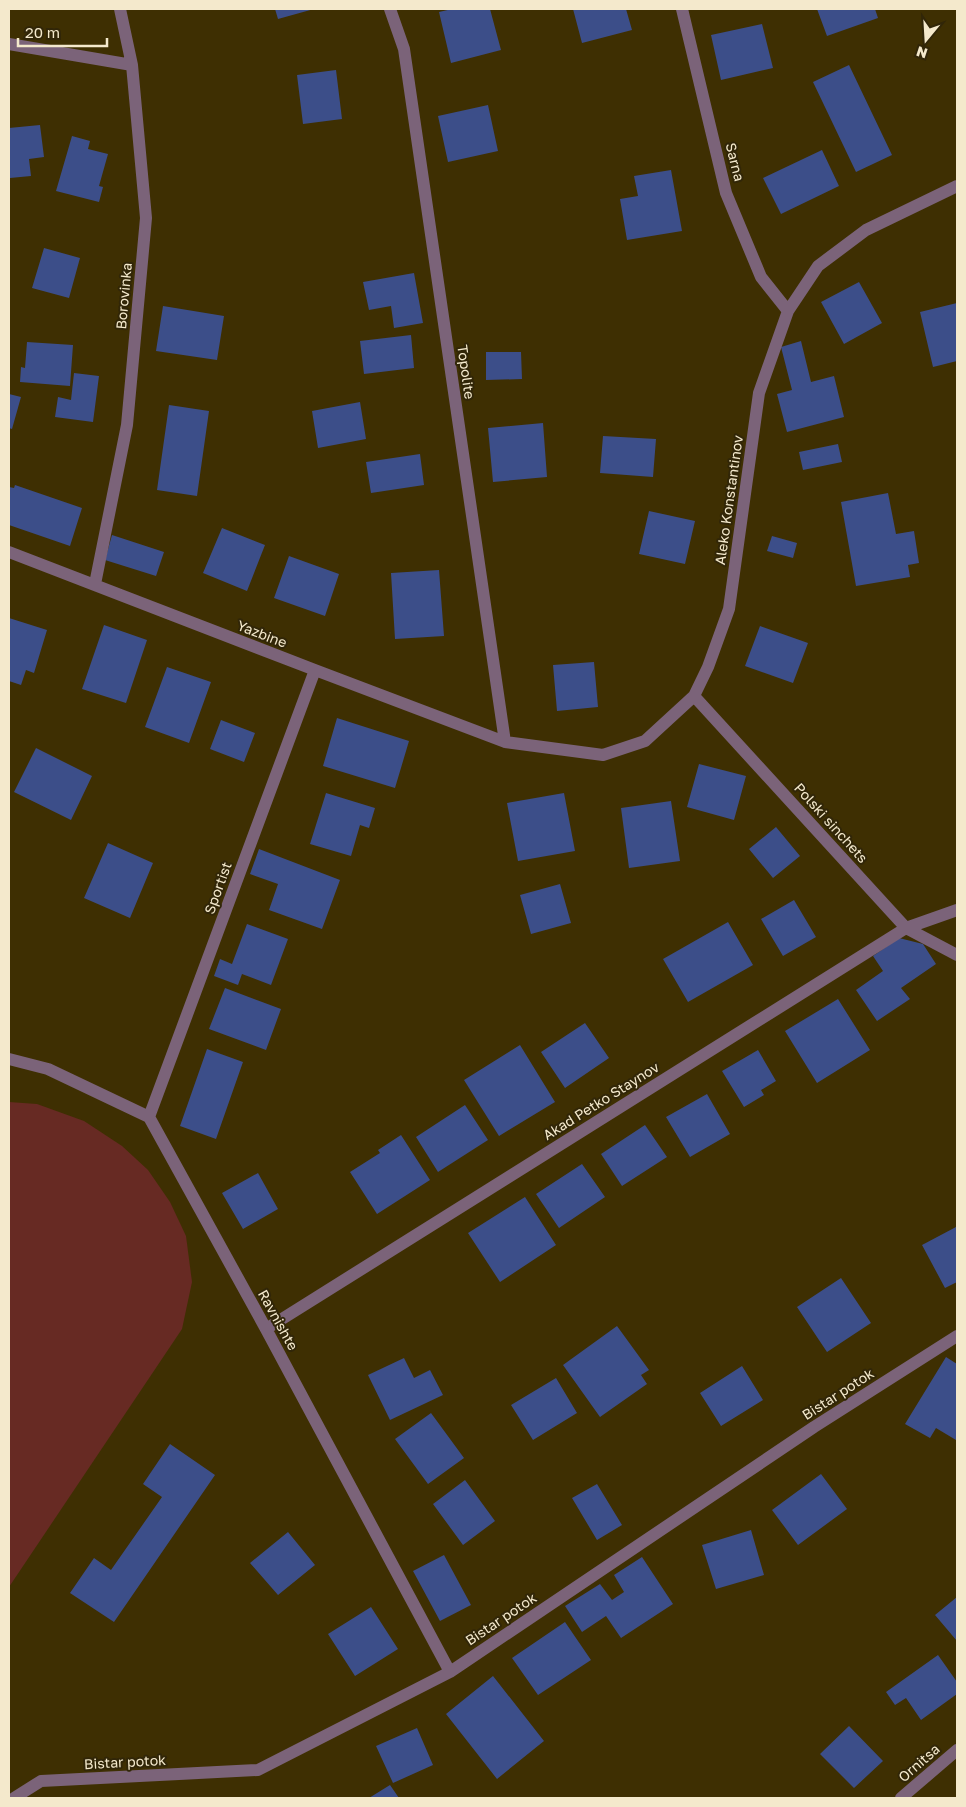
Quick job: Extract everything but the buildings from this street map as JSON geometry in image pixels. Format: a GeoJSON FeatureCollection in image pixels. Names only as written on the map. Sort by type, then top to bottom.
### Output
{"type":"FeatureCollection","features":[{"type":"Feature","properties":{"kind":"street","name":"Borovinka"},"geometry":{"type":"LineString","coordinates":[[95,584],[127,424],[146,218],[132,65],[120,9]]}},
{"type":"Feature","properties":{"kind":"street","name":"Topolite"},"geometry":{"type":"LineString","coordinates":[[390,9],[404,49],[505,742]]}},
{"type":"Feature","properties":{"kind":"street","name":"Sarna"},"geometry":{"type":"LineString","coordinates":[[682,9],[726,193],[761,277],[788,311]]}},
{"type":"Feature","properties":{"kind":"street"},"geometry":{"type":"LineString","coordinates":[[9,44],[132,65]]}},
{"type":"Feature","properties":{"kind":"street","name":"Aleko Konstantinov"},"geometry":{"type":"LineString","coordinates":[[505,742],[603,755],[645,742],[694,696],[708,667],[729,609],[760,393],[788,311],[818,266],[866,230],[957,186]]}},
{"type":"Feature","properties":{"kind":"street","name":"Yazbine"},"geometry":{"type":"LineString","coordinates":[[9,552],[505,742]]}},
{"type":"Feature","properties":{"kind":"street","name":"Sportist"},"geometry":{"type":"LineString","coordinates":[[149,1117],[315,670]]}},
{"type":"Feature","properties":{"kind":"street","name":"Polski sinchets"},"geometry":{"type":"LineString","coordinates":[[694,696],[906,928],[957,955]]}},
{"type":"Feature","properties":{"kind":"street","name":"Akad Petko Staynov"},"geometry":{"type":"LineString","coordinates":[[266,1329],[906,928],[957,910]]}},
{"type":"Feature","properties":{"kind":"street"},"geometry":{"type":"LineString","coordinates":[[9,1059],[48,1069],[149,1117]]}},
{"type":"Feature","properties":{"kind":"street","name":"Ravnishte"},"geometry":{"type":"LineString","coordinates":[[149,1117],[266,1329],[450,1672]]}},
{"type":"Feature","properties":{"kind":"street","name":"Bistar potok"},"geometry":{"type":"LineString","coordinates":[[14,1798],[41,1781],[258,1770],[450,1672],[814,1427],[957,1336]]}},
{"type":"Feature","properties":{"kind":"street","name":"Ornitsa"},"geometry":{"type":"LineString","coordinates":[[900,1798],[957,1750]]}},
{"type":"Feature","properties":{"kind":"shaded area"},"geometry":{"type":"Polygon","coordinates":[[[9,1102],[37,1104],[84,1121],[122,1146],[148,1170],[170,1202],[186,1236],[192,1282],[182,1329],[9,1587],[9,1102]]]}}]}
